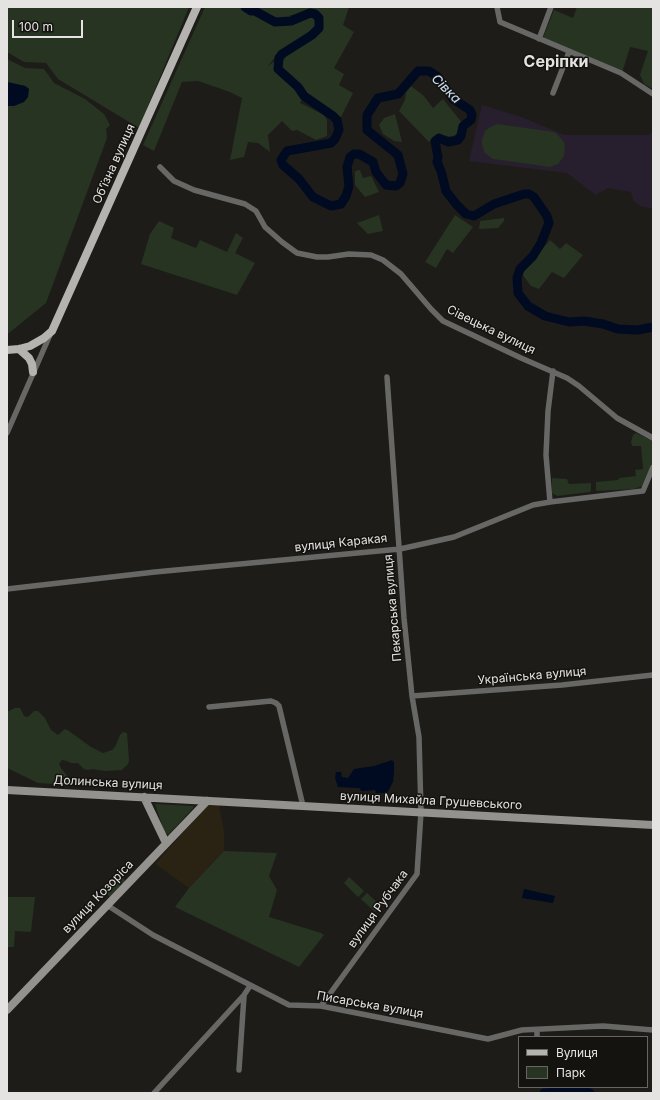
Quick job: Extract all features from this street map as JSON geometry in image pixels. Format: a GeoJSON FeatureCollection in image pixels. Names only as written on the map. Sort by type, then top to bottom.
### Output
{"type":"FeatureCollection","features":[{"type":"Feature","properties":{"kind":"main road","name":"Обʼїзна вулиця"},"geometry":{"type":"LineString","coordinates":[[7,350],[19,349],[34,344],[52,331],[197,7]]}},
{"type":"Feature","properties":{"kind":"main road"},"geometry":{"type":"LineString","coordinates":[[19,349],[29,358],[32,364],[33,372]]}},
{"type":"Feature","properties":{"kind":"main road","name":"Долинська вулиця"},"geometry":{"type":"LineString","coordinates":[[7,790],[207,801]]}},
{"type":"Feature","properties":{"kind":"main road"},"geometry":{"type":"LineString","coordinates":[[144,797],[166,843]]}},
{"type":"Feature","properties":{"kind":"main road","name":"вулиця Михайла Грушевського"},"geometry":{"type":"LineString","coordinates":[[207,801],[653,825]]}},
{"type":"Feature","properties":{"kind":"main road","name":"вулиця Козоріса"},"geometry":{"type":"LineString","coordinates":[[7,1010],[207,801]]}},
{"type":"Feature","properties":{"kind":"street"},"geometry":{"type":"LineString","coordinates":[[497,7],[500,22],[621,74],[653,94]]}},
{"type":"Feature","properties":{"kind":"street"},"geometry":{"type":"LineString","coordinates":[[538,39],[551,7]]}},
{"type":"Feature","properties":{"kind":"street"},"geometry":{"type":"LineString","coordinates":[[553,93],[569,52]]}},
{"type":"Feature","properties":{"kind":"street","name":"Сівецька вулиця"},"geometry":{"type":"LineString","coordinates":[[160,167],[174,181],[187,187],[246,204],[256,211],[266,227],[282,242],[297,253],[328,258],[349,254],[371,255],[383,260],[401,274],[443,321],[567,378],[579,386],[617,418],[653,438]]}},
{"type":"Feature","properties":{"kind":"street","name":"Обʼїзна вулиця"},"geometry":{"type":"LineString","coordinates":[[7,433],[52,331]]}},
{"type":"Feature","properties":{"kind":"street"},"geometry":{"type":"LineString","coordinates":[[550,502],[546,449],[548,411],[553,371]]}},
{"type":"Feature","properties":{"kind":"street","name":"Пекарська вулиця"},"geometry":{"type":"LineString","coordinates":[[387,377],[404,618],[412,696],[419,738],[421,812]]}},
{"type":"Feature","properties":{"kind":"street","name":"вулиця Каракая"},"geometry":{"type":"LineString","coordinates":[[7,589],[131,574],[400,549],[454,537],[533,505],[643,491],[653,466]]}},
{"type":"Feature","properties":{"kind":"street","name":"Українська вулиця"},"geometry":{"type":"LineString","coordinates":[[412,696],[554,686],[653,675]]}},
{"type":"Feature","properties":{"kind":"street"},"geometry":{"type":"LineString","coordinates":[[210,707],[270,701],[279,706],[303,806]]}},
{"type":"Feature","properties":{"kind":"street","name":"вулиця Рубчака"},"geometry":{"type":"LineString","coordinates":[[321,1006],[417,874],[421,812]]}},
{"type":"Feature","properties":{"kind":"street","name":"Писарська вулиця"},"geometry":{"type":"LineString","coordinates":[[106,905],[153,935],[289,1005],[321,1006],[488,1039],[522,1030],[603,1026],[653,1030]]}},
{"type":"Feature","properties":{"kind":"street"},"geometry":{"type":"LineString","coordinates":[[154,1093],[244,995],[250,986]]}},
{"type":"Feature","properties":{"kind":"street"},"geometry":{"type":"LineString","coordinates":[[239,1070],[244,995]]}},
{"type":"Feature","properties":{"kind":"street"},"geometry":{"type":"LineString","coordinates":[[537,1030],[537,1036]]}},
{"type":"Feature","properties":{"kind":"shaded area"},"geometry":{"type":"Polygon","coordinates":[[[482,105],[521,117],[565,135],[649,135],[653,131],[653,208],[643,207],[636,203],[631,192],[608,188],[596,195],[567,173],[469,161],[482,105]]]}},
{"type":"Feature","properties":{"kind":"shaded area"},"geometry":{"type":"Polygon","coordinates":[[[210,804],[219,805],[224,831],[224,851],[189,888],[155,864],[201,812],[210,804]]]}},
{"type":"Feature","properties":{"kind":"green space"},"geometry":{"type":"Polygon","coordinates":[[[7,7],[189,7],[139,128],[58,79],[46,63],[24,62],[7,52],[7,7]]]}},
{"type":"Feature","properties":{"kind":"green space"},"geometry":{"type":"Polygon","coordinates":[[[205,7],[349,7],[343,25],[354,32],[334,68],[344,74],[339,85],[353,93],[340,119],[306,94],[280,68],[282,59],[320,31],[322,17],[310,11],[288,16],[309,16],[316,19],[317,27],[276,56],[268,66],[275,61],[276,69],[303,98],[300,103],[324,115],[327,120],[327,136],[316,140],[297,130],[292,131],[282,121],[268,135],[270,152],[258,143],[248,142],[244,157],[230,160],[242,98],[230,92],[198,81],[182,82],[154,151],[143,145],[205,7]]]}},
{"type":"Feature","properties":{"kind":"green space"},"geometry":{"type":"Polygon","coordinates":[[[577,7],[653,7],[653,89],[644,84],[640,75],[648,51],[630,47],[622,73],[543,38],[554,10],[573,18],[577,7]]]}},
{"type":"Feature","properties":{"kind":"green space"},"geometry":{"type":"Polygon","coordinates":[[[7,59],[25,68],[44,69],[54,83],[85,99],[104,114],[110,125],[106,129],[107,138],[46,303],[9,333],[7,333],[7,106],[14,106],[29,89],[25,86],[7,82],[7,59]]]}},
{"type":"Feature","properties":{"kind":"green space"},"geometry":{"type":"Polygon","coordinates":[[[411,86],[424,96],[433,108],[443,99],[463,124],[460,131],[452,137],[438,134],[429,142],[399,111],[405,100],[406,92],[411,86]]]}},
{"type":"Feature","properties":{"kind":"green space"},"geometry":{"type":"Polygon","coordinates":[[[395,114],[402,142],[394,141],[383,134],[379,125],[384,118],[395,114]]]}},
{"type":"Feature","properties":{"kind":"green space"},"geometry":{"type":"Polygon","coordinates":[[[497,124],[554,132],[564,142],[564,156],[558,164],[550,167],[493,159],[485,153],[482,140],[485,131],[497,124]]]}},
{"type":"Feature","properties":{"kind":"green space"},"geometry":{"type":"Polygon","coordinates":[[[360,170],[363,178],[371,176],[379,192],[365,197],[355,185],[355,171],[360,170]]]}},
{"type":"Feature","properties":{"kind":"green space"},"geometry":{"type":"Polygon","coordinates":[[[379,215],[383,231],[368,234],[357,223],[379,215]]]}},
{"type":"Feature","properties":{"kind":"green space"},"geometry":{"type":"Polygon","coordinates":[[[455,215],[473,227],[453,253],[447,249],[436,268],[425,262],[455,215]]]}},
{"type":"Feature","properties":{"kind":"green space"},"geometry":{"type":"Polygon","coordinates":[[[504,218],[504,221],[498,228],[479,229],[480,221],[504,218]]]}},
{"type":"Feature","properties":{"kind":"green space"},"geometry":{"type":"Polygon","coordinates":[[[159,221],[174,228],[171,238],[196,248],[200,240],[227,252],[236,233],[243,238],[235,253],[255,263],[237,295],[141,264],[150,234],[159,221]]]}},
{"type":"Feature","properties":{"kind":"green space"},"geometry":{"type":"Polygon","coordinates":[[[550,240],[560,249],[566,243],[583,255],[564,278],[552,272],[539,289],[531,286],[522,274],[550,240]]]}},
{"type":"Feature","properties":{"kind":"green space"},"geometry":{"type":"Polygon","coordinates":[[[636,433],[653,441],[653,461],[642,486],[634,489],[597,491],[596,482],[618,480],[619,478],[636,476],[635,470],[643,469],[641,446],[632,446],[631,442],[633,435],[636,433]]]}},
{"type":"Feature","properties":{"kind":"green space"},"geometry":{"type":"Polygon","coordinates":[[[552,478],[567,479],[569,484],[591,483],[591,490],[590,492],[557,496],[552,493],[552,478]]]}},
{"type":"Feature","properties":{"kind":"green space"},"geometry":{"type":"Polygon","coordinates":[[[15,708],[20,708],[24,716],[28,717],[34,711],[38,711],[45,718],[51,730],[58,735],[65,729],[91,747],[103,753],[112,750],[115,747],[120,735],[123,732],[127,733],[128,764],[122,770],[88,770],[84,769],[78,763],[71,763],[62,760],[59,764],[72,782],[68,785],[38,783],[7,768],[7,712],[15,708]]]}},
{"type":"Feature","properties":{"kind":"green space"},"geometry":{"type":"Polygon","coordinates":[[[155,804],[194,807],[168,835],[164,831],[155,804]]]}},
{"type":"Feature","properties":{"kind":"green space"},"geometry":{"type":"Polygon","coordinates":[[[224,851],[277,853],[269,876],[277,890],[269,917],[324,935],[299,967],[175,907],[189,888],[224,851]]]}},
{"type":"Feature","properties":{"kind":"green space"},"geometry":{"type":"Polygon","coordinates":[[[119,877],[123,878],[126,882],[111,897],[107,894],[106,886],[119,877]]]}},
{"type":"Feature","properties":{"kind":"green space"},"geometry":{"type":"Polygon","coordinates":[[[349,877],[364,891],[358,897],[344,883],[349,877]]]}},
{"type":"Feature","properties":{"kind":"green space"},"geometry":{"type":"Polygon","coordinates":[[[367,893],[381,906],[375,912],[361,899],[367,893]]]}},
{"type":"Feature","properties":{"kind":"green space"},"geometry":{"type":"Polygon","coordinates":[[[8,897],[35,897],[31,932],[15,931],[14,947],[7,947],[8,897]]]}},
{"type":"Feature","properties":{"kind":"water"},"geometry":{"type":"Polygon","coordinates":[[[7,82],[25,86],[29,89],[28,97],[24,102],[14,106],[7,106],[7,82]]]}},
{"type":"Feature","properties":{"kind":"water"},"geometry":{"type":"Polygon","coordinates":[[[392,760],[394,762],[393,782],[387,793],[376,793],[375,790],[362,791],[359,788],[338,787],[335,778],[336,772],[341,772],[342,777],[348,778],[354,769],[374,766],[392,760]]]}},
{"type":"Feature","properties":{"kind":"water"},"geometry":{"type":"Polygon","coordinates":[[[524,889],[555,896],[553,903],[522,898],[524,889]]]}},
{"type":"Feature","properties":{"kind":"waterway","name":"Сівка"},"geometry":{"type":"LineString","coordinates":[[245,7],[275,22],[291,21],[310,13],[315,14],[319,18],[319,28],[312,35],[282,54],[279,58],[278,69],[298,87],[304,96],[337,120],[339,130],[335,139],[331,143],[287,151],[281,160],[283,165],[299,179],[313,197],[331,206],[341,204],[346,196],[349,186],[347,167],[350,157],[354,154],[359,154],[373,162],[376,172],[386,185],[396,186],[400,183],[403,174],[398,155],[367,130],[367,115],[378,98],[398,94],[418,71],[429,71],[438,77],[453,99],[470,110],[472,115],[471,120],[463,126],[461,136],[458,140],[448,142],[439,138],[435,141],[438,157],[437,162],[446,191],[456,204],[466,214],[474,216],[494,204],[524,194],[529,194],[534,197],[547,216],[549,223],[541,243],[533,256],[520,269],[517,278],[518,293],[528,306],[545,316],[569,322],[584,321],[603,324],[618,329],[638,330],[653,327]]}},
{"type":"Feature","properties":{"kind":"waterway"},"geometry":{"type":"LineString","coordinates":[[544,1093],[579,1091],[590,1093]]}},
{"type":"Feature","properties":{"kind":"district","name":"Серіпки"},"geometry":{"type":"Point","coordinates":[556,62]}}]}
